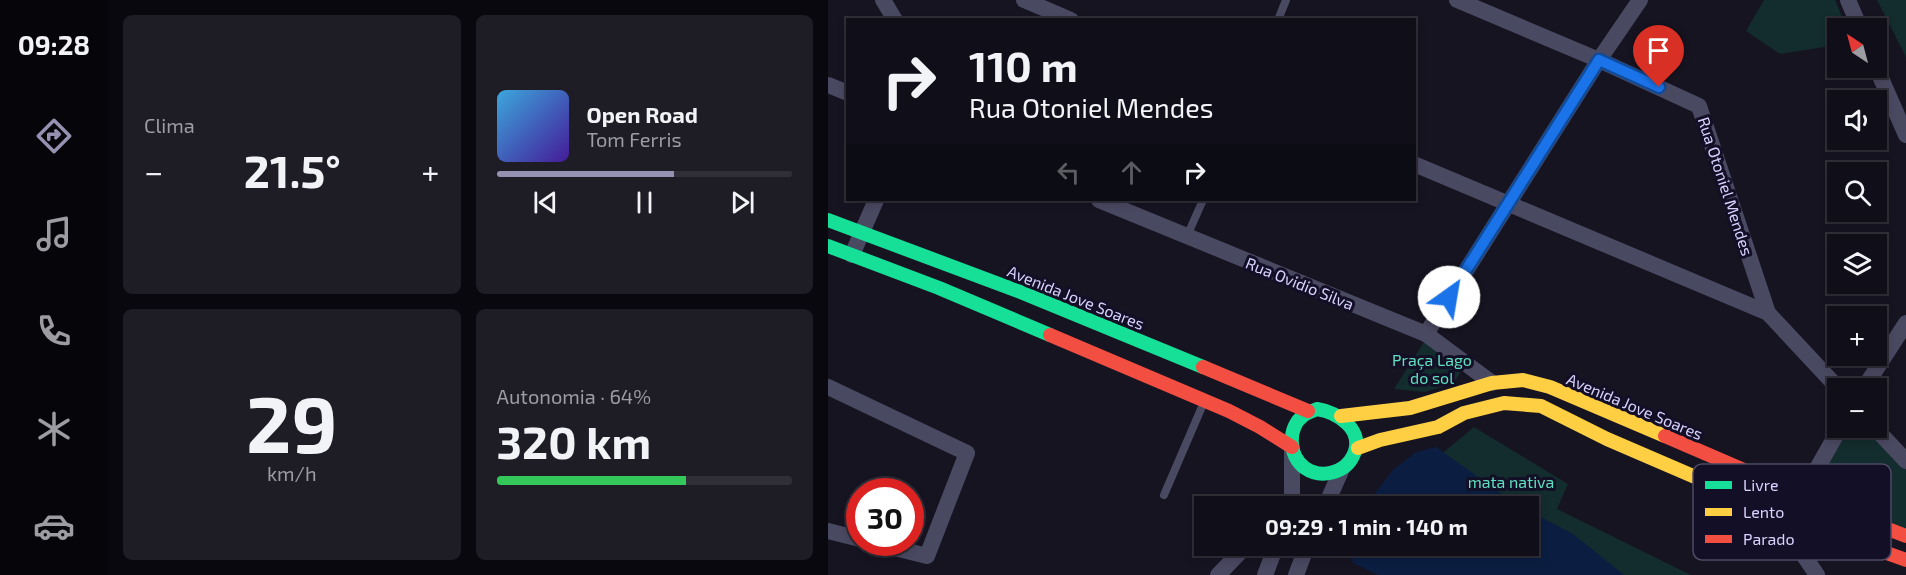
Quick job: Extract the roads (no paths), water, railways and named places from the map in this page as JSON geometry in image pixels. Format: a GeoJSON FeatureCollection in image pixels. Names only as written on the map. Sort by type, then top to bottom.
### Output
{"type":"FeatureCollection","features":[{"type":"Feature","properties":{"kind":"main road","name":"Avenida Jove Soares"},"geometry":{"type":"LineString","coordinates":[[828,220],[1023,293],[1308,411],[1324,410],[1341,416],[1410,408],[1492,383],[1523,380],[1550,387],[1729,464]]}},
{"type":"Feature","properties":{"kind":"main road"},"geometry":{"type":"LineString","coordinates":[[828,246],[939,288],[1205,402],[1234,412],[1292,447]]}},
{"type":"Feature","properties":{"kind":"main road"},"geometry":{"type":"LineString","coordinates":[[1358,448],[1380,440],[1438,426],[1464,413],[1504,403],[1541,406],[1607,439],[1693,476]]}},
{"type":"Feature","properties":{"kind":"main road"},"geometry":{"type":"LineString","coordinates":[[1308,411],[1294,427],[1291,437],[1292,447],[1296,458],[1304,467],[1325,474],[1341,471],[1353,458],[1358,448],[1353,430],[1341,416]]}},
{"type":"Feature","properties":{"kind":"main road","name":"Avenida Jove Soares"},"geometry":{"type":"LineString","coordinates":[[1891,530],[1906,536]]}},
{"type":"Feature","properties":{"kind":"main road"},"geometry":{"type":"LineString","coordinates":[[1891,555],[1906,561]]}},
{"type":"Feature","properties":{"kind":"street"},"geometry":{"type":"LineString","coordinates":[[883,0],[894,18]]}},
{"type":"Feature","properties":{"kind":"street"},"geometry":{"type":"LineString","coordinates":[[1024,0],[1066,18]]}},
{"type":"Feature","properties":{"kind":"street","name":"Rua Otoniel Mendes"},"geometry":{"type":"LineString","coordinates":[[1457,0],[1599,60],[1699,106],[1768,313]]}},
{"type":"Feature","properties":{"kind":"street"},"geometry":{"type":"LineString","coordinates":[[1426,334],[1599,60],[1640,0]]}},
{"type":"Feature","properties":{"kind":"street"},"geometry":{"type":"LineString","coordinates":[[1848,0],[1856,18]]}},
{"type":"Feature","properties":{"kind":"street"},"geometry":{"type":"LineString","coordinates":[[1881,78],[1906,135]]}},
{"type":"Feature","properties":{"kind":"street"},"geometry":{"type":"LineString","coordinates":[[828,84],[846,92]]}},
{"type":"Feature","properties":{"kind":"street"},"geometry":{"type":"LineString","coordinates":[[1416,165],[1768,313],[1829,378]]}},
{"type":"Feature","properties":{"kind":"street"},"geometry":{"type":"LineString","coordinates":[[852,255],[876,201]]}},
{"type":"Feature","properties":{"kind":"street","name":"Rua Ovidio Silva"},"geometry":{"type":"LineString","coordinates":[[1101,201],[1426,334],[1492,383]]}},
{"type":"Feature","properties":{"kind":"street"},"geometry":{"type":"LineString","coordinates":[[1871,378],[1906,324]]}},
{"type":"Feature","properties":{"kind":"street"},"geometry":{"type":"LineString","coordinates":[[828,387],[967,453],[927,556],[924,555]]}},
{"type":"Feature","properties":{"kind":"street"},"geometry":{"type":"LineString","coordinates":[[1819,464],[1834,438]]}},
{"type":"Feature","properties":{"kind":"street"},"geometry":{"type":"LineString","coordinates":[[1884,438],[1906,461]]}},
{"type":"Feature","properties":{"kind":"street"},"geometry":{"type":"LineString","coordinates":[[1290,496],[1293,485],[1292,447]]}},
{"type":"Feature","properties":{"kind":"street"},"geometry":{"type":"LineString","coordinates":[[1330,496],[1341,471]]}},
{"type":"Feature","properties":{"kind":"street"},"geometry":{"type":"LineString","coordinates":[[828,531],[846,536]]}},
{"type":"Feature","properties":{"kind":"street"},"geometry":{"type":"LineString","coordinates":[[1218,575],[1236,556]]}},
{"type":"Feature","properties":{"kind":"street"},"geometry":{"type":"LineString","coordinates":[[1265,575],[1272,556]]}},
{"type":"Feature","properties":{"kind":"street"},"geometry":{"type":"LineString","coordinates":[[1296,575],[1303,556]]}},
{"type":"Feature","properties":{"kind":"street"},"geometry":{"type":"LineString","coordinates":[[1807,560],[1817,575]]}},
{"type":"Feature","properties":{"kind":"lane"},"geometry":{"type":"LineString","coordinates":[[1279,18],[1286,0]]}},
{"type":"Feature","properties":{"kind":"lane"},"geometry":{"type":"LineString","coordinates":[[1187,236],[1203,201]]}},
{"type":"Feature","properties":{"kind":"lane"},"geometry":{"type":"LineString","coordinates":[[1164,495],[1205,402]]}},
{"type":"Feature","properties":{"kind":"water"},"geometry":{"type":"Polygon","coordinates":[[[1436,447],[1505,496],[1373,496],[1393,470],[1416,452],[1436,447]]]}},
{"type":"Feature","properties":{"kind":"water"},"geometry":{"type":"Polygon","coordinates":[[[1539,516],[1573,534],[1624,575],[1378,575],[1353,563],[1351,556],[1539,556],[1539,516]]]}},
{"type":"Feature","properties":{"kind":"park label","name":"Praça Lago do sol"},"geometry":{"type":"Point","coordinates":[1432,368]}},
{"type":"Feature","properties":{"kind":"park label","name":"mata nativa"},"geometry":{"type":"Point","coordinates":[1511,481]}}]}
